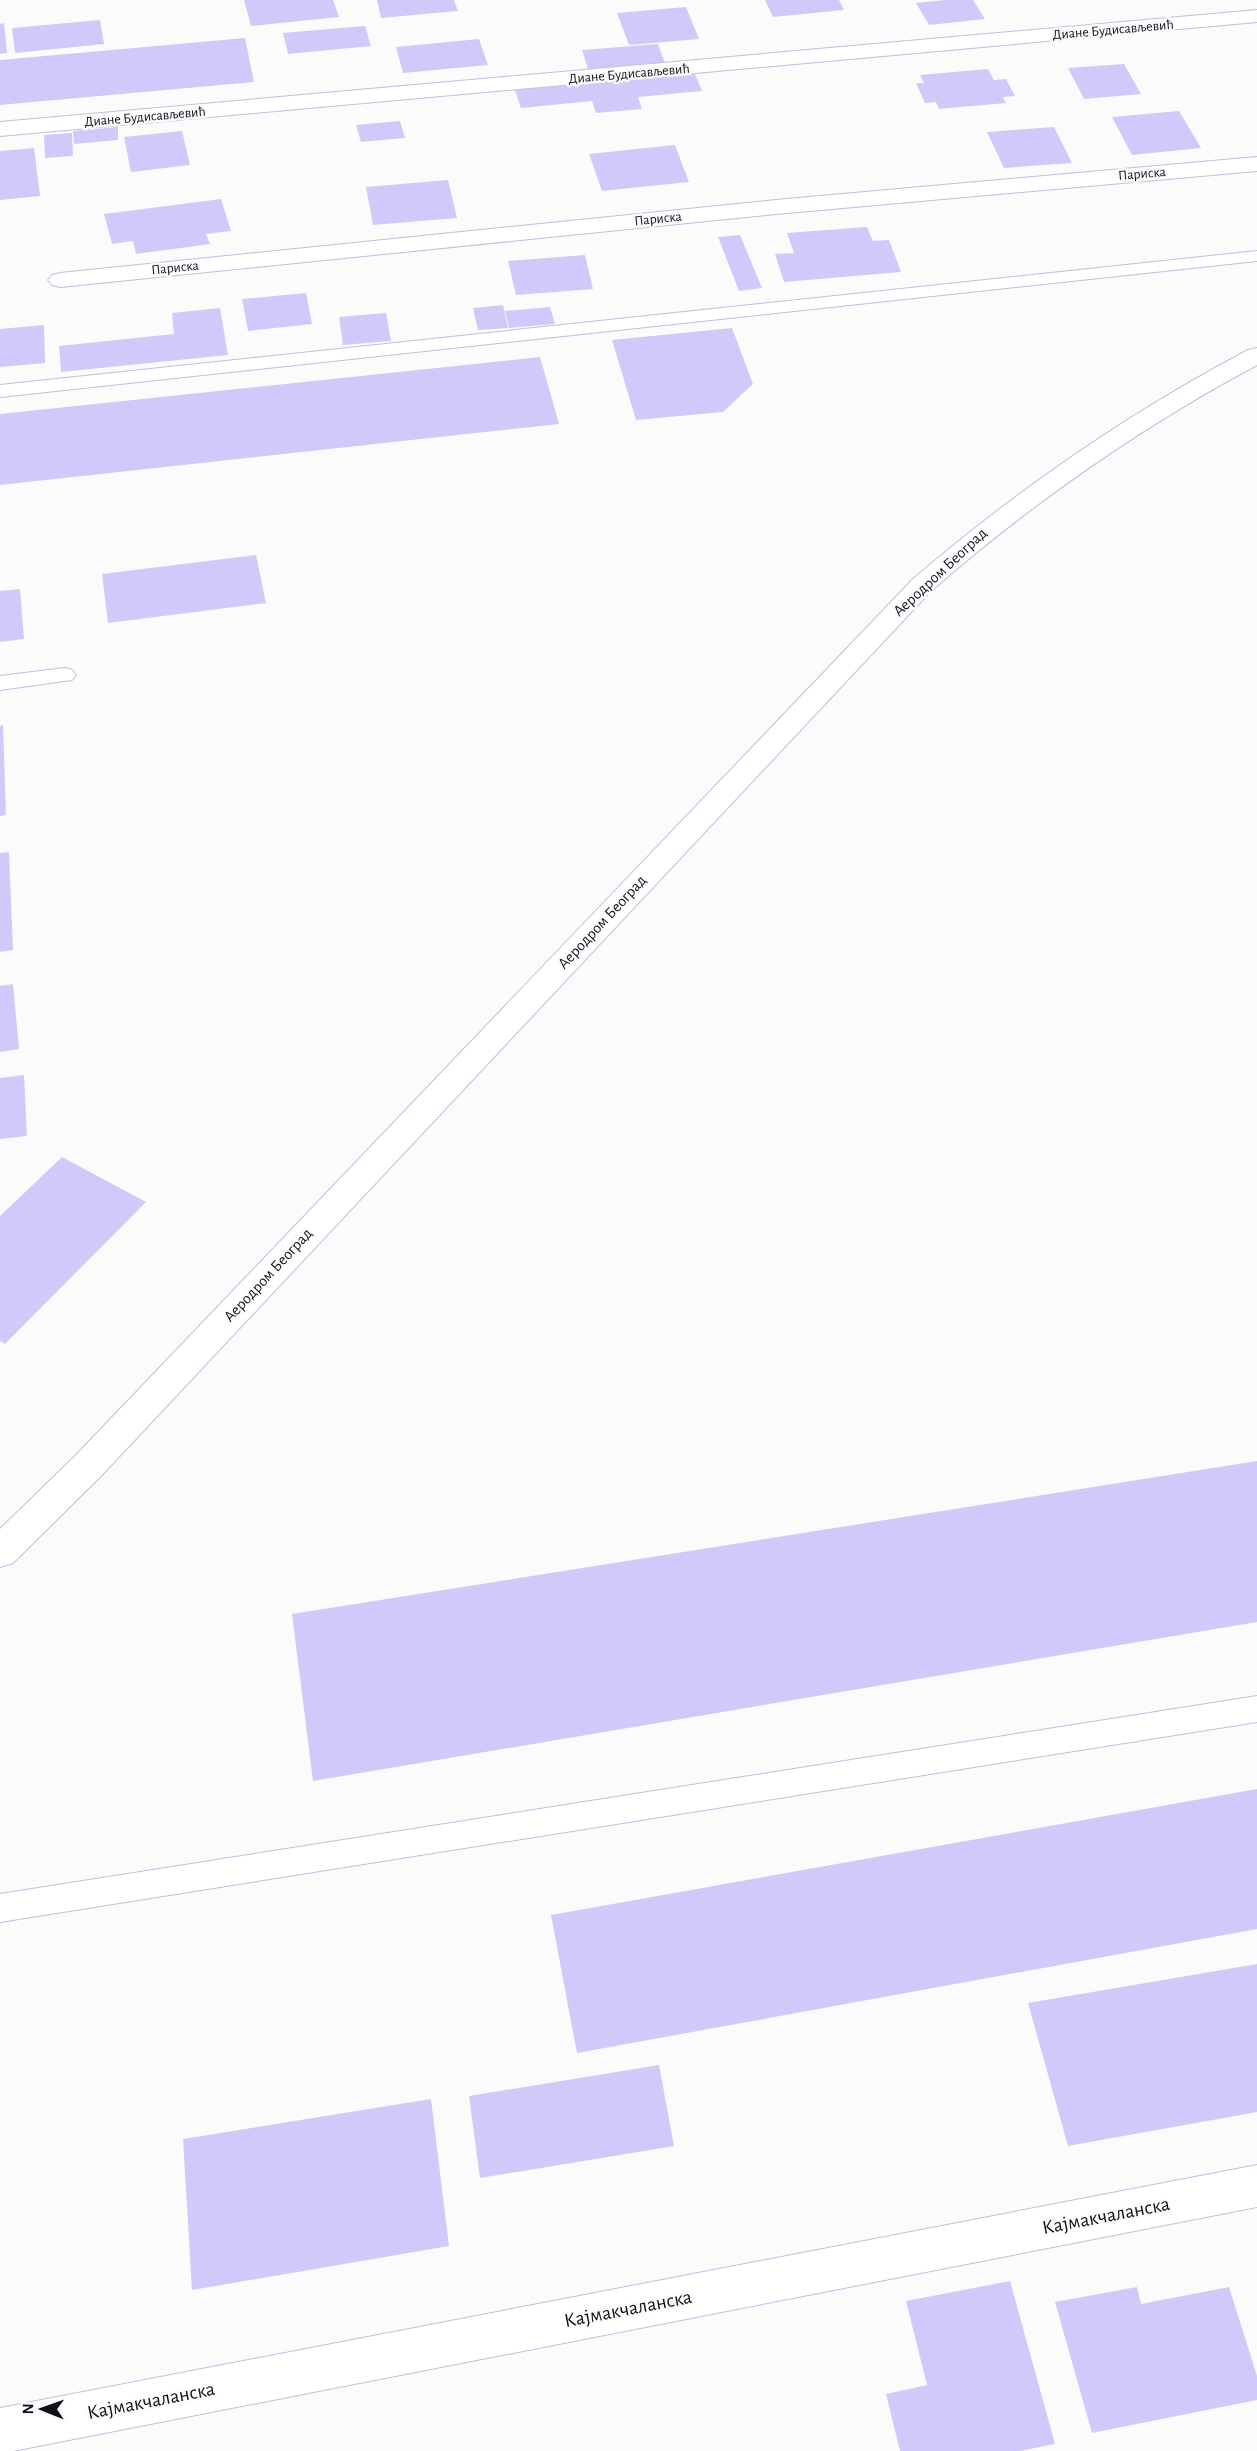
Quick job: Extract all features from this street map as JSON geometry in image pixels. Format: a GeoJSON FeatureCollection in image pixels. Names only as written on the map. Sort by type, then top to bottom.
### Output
{"type":"FeatureCollection","features":[{"type":"Feature","properties":{"kind":"street","name":"Диане Будисављевић"},"geometry":{"type":"LineString","coordinates":[[0,129],[1257,16]]}},
{"type":"Feature","properties":{"kind":"street","name":"Париска"},"geometry":{"type":"LineString","coordinates":[[60,280],[776,207],[1257,164]]}},
{"type":"Feature","properties":{"kind":"street","name":"Аеродром Београд"},"geometry":{"type":"LineString","coordinates":[[0,1552],[105,1448],[922,585],[979,534],[1056,476],[1162,406],[1257,355]]}},
{"type":"Feature","properties":{"kind":"street","name":"Кајмакчаланска"},"geometry":{"type":"LineString","coordinates":[[0,2431],[1257,2186]]}},
{"type":"Feature","properties":{"kind":"lane"},"geometry":{"type":"LineString","coordinates":[[0,391],[1257,256]]}},
{"type":"Feature","properties":{"kind":"lane"},"geometry":{"type":"LineString","coordinates":[[0,683],[65,675]]}},
{"type":"Feature","properties":{"kind":"lane"},"geometry":{"type":"LineString","coordinates":[[0,1908],[1257,1709]]}},
{"type":"Feature","properties":{"kind":"building"},"geometry":{"type":"Polygon","coordinates":[[[244,0],[333,0],[339,17],[251,26],[244,0]]]}},
{"type":"Feature","properties":{"kind":"building"},"geometry":{"type":"Polygon","coordinates":[[[377,0],[454,0],[458,11],[381,18],[377,0]]]}},
{"type":"Feature","properties":{"kind":"building"},"geometry":{"type":"Polygon","coordinates":[[[765,0],[839,0],[844,10],[773,17],[765,0]]]}},
{"type":"Feature","properties":{"kind":"building"},"geometry":{"type":"Polygon","coordinates":[[[973,0],[985,19],[929,25],[916,3],[973,0]]]}},
{"type":"Feature","properties":{"kind":"building"},"geometry":{"type":"Polygon","coordinates":[[[686,7],[699,39],[629,45],[617,13],[686,7]]]}},
{"type":"Feature","properties":{"kind":"building"},"geometry":{"type":"Polygon","coordinates":[[[100,20],[104,44],[15,53],[12,28],[100,20]]]}},
{"type":"Feature","properties":{"kind":"building"},"geometry":{"type":"Polygon","coordinates":[[[4,23],[7,53],[0,54],[0,24],[4,23]]]}},
{"type":"Feature","properties":{"kind":"building"},"geometry":{"type":"Polygon","coordinates":[[[365,26],[371,46],[288,54],[283,33],[365,26]]]}},
{"type":"Feature","properties":{"kind":"building"},"geometry":{"type":"Polygon","coordinates":[[[245,38],[254,82],[0,105],[0,60],[245,38]]]}},
{"type":"Feature","properties":{"kind":"building"},"geometry":{"type":"Polygon","coordinates":[[[479,39],[488,65],[403,73],[396,47],[479,39]]]}},
{"type":"Feature","properties":{"kind":"building"},"geometry":{"type":"Polygon","coordinates":[[[658,44],[665,63],[588,69],[582,50],[658,44]]]}},
{"type":"Feature","properties":{"kind":"building"},"geometry":{"type":"Polygon","coordinates":[[[1124,64],[1141,94],[1084,99],[1068,68],[1124,64]]]}},
{"type":"Feature","properties":{"kind":"building"},"geometry":{"type":"Polygon","coordinates":[[[988,69],[994,80],[1006,79],[1015,96],[1003,97],[1006,103],[939,109],[936,102],[925,103],[916,83],[924,83],[920,75],[988,69]]]}},
{"type":"Feature","properties":{"kind":"building"},"geometry":{"type":"Polygon","coordinates":[[[695,74],[702,91],[638,97],[642,109],[596,113],[592,101],[521,108],[515,90],[695,74]]]}},
{"type":"Feature","properties":{"kind":"building"},"geometry":{"type":"Polygon","coordinates":[[[1179,111],[1201,148],[1132,155],[1112,117],[1179,111]]]}},
{"type":"Feature","properties":{"kind":"building"},"geometry":{"type":"Polygon","coordinates":[[[400,121],[405,138],[361,142],[356,125],[400,121]]]}},
{"type":"Feature","properties":{"kind":"building"},"geometry":{"type":"Polygon","coordinates":[[[118,127],[118,140],[74,144],[73,131],[118,127]]]}},
{"type":"Feature","properties":{"kind":"building"},"geometry":{"type":"Polygon","coordinates":[[[1054,127],[1072,163],[1004,168],[987,132],[1054,127]]]}},
{"type":"Feature","properties":{"kind":"building"},"geometry":{"type":"Polygon","coordinates":[[[182,131],[190,165],[131,172],[124,137],[182,131]]]}},
{"type":"Feature","properties":{"kind":"building"},"geometry":{"type":"Polygon","coordinates":[[[72,133],[73,156],[45,158],[44,135],[72,133]]]}},
{"type":"Feature","properties":{"kind":"building"},"geometry":{"type":"Polygon","coordinates":[[[675,145],[689,182],[602,191],[589,154],[675,145]]]}},
{"type":"Feature","properties":{"kind":"building"},"geometry":{"type":"Polygon","coordinates":[[[34,148],[40,196],[0,200],[0,151],[34,148]]]}},
{"type":"Feature","properties":{"kind":"building"},"geometry":{"type":"Polygon","coordinates":[[[448,180],[457,218],[373,225],[366,187],[448,180]]]}},
{"type":"Feature","properties":{"kind":"building"},"geometry":{"type":"Polygon","coordinates":[[[221,199],[231,231],[206,234],[210,244],[136,254],[133,241],[112,244],[104,214],[221,199]]]}},
{"type":"Feature","properties":{"kind":"building"},"geometry":{"type":"Polygon","coordinates":[[[867,227],[873,241],[889,240],[901,272],[784,282],[775,254],[794,253],[787,233],[867,227]]]}},
{"type":"Feature","properties":{"kind":"building"},"geometry":{"type":"Polygon","coordinates":[[[740,235],[762,288],[739,291],[718,237],[740,235]]]}},
{"type":"Feature","properties":{"kind":"building"},"geometry":{"type":"Polygon","coordinates":[[[585,255],[593,289],[516,295],[508,261],[585,255]]]}},
{"type":"Feature","properties":{"kind":"building"},"geometry":{"type":"Polygon","coordinates":[[[306,293],[312,324],[248,331],[242,299],[306,293]]]}},
{"type":"Feature","properties":{"kind":"building"},"geometry":{"type":"Polygon","coordinates":[[[503,305],[508,328],[478,330],[473,308],[503,305]]]}},
{"type":"Feature","properties":{"kind":"building"},"geometry":{"type":"Polygon","coordinates":[[[550,307],[555,324],[509,328],[505,311],[550,307]]]}},
{"type":"Feature","properties":{"kind":"building"},"geometry":{"type":"Polygon","coordinates":[[[220,308],[228,355],[61,372],[59,346],[174,334],[172,313],[220,308]]]}},
{"type":"Feature","properties":{"kind":"building"},"geometry":{"type":"Polygon","coordinates":[[[386,313],[391,341],[343,345],[339,317],[386,313]]]}},
{"type":"Feature","properties":{"kind":"building"},"geometry":{"type":"Polygon","coordinates":[[[44,325],[45,363],[0,367],[0,329],[44,325]]]}},
{"type":"Feature","properties":{"kind":"building"},"geometry":{"type":"Polygon","coordinates":[[[732,328],[753,384],[723,412],[636,420],[612,340],[732,328]]]}},
{"type":"Feature","properties":{"kind":"building"},"geometry":{"type":"Polygon","coordinates":[[[540,357],[559,424],[0,485],[0,414],[540,357]]]}},
{"type":"Feature","properties":{"kind":"building"},"geometry":{"type":"Polygon","coordinates":[[[256,555],[266,603],[108,623],[102,574],[256,555]]]}},
{"type":"Feature","properties":{"kind":"building"},"geometry":{"type":"Polygon","coordinates":[[[20,589],[24,639],[0,642],[0,591],[20,589]]]}},
{"type":"Feature","properties":{"kind":"building"},"geometry":{"type":"Polygon","coordinates":[[[3,725],[6,815],[0,816],[0,726],[3,725]]]}},
{"type":"Feature","properties":{"kind":"building"},"geometry":{"type":"Polygon","coordinates":[[[9,852],[13,950],[0,952],[0,853],[9,852]]]}},
{"type":"Feature","properties":{"kind":"building"},"geometry":{"type":"Polygon","coordinates":[[[13,984],[19,1049],[0,1052],[0,986],[13,984]]]}},
{"type":"Feature","properties":{"kind":"building"},"geometry":{"type":"Polygon","coordinates":[[[24,1075],[27,1136],[0,1139],[0,1078],[24,1075]]]}},
{"type":"Feature","properties":{"kind":"building"},"geometry":{"type":"Polygon","coordinates":[[[62,1157],[146,1202],[5,1344],[0,1341],[0,1216],[62,1157]]]}},
{"type":"Feature","properties":{"kind":"building"},"geometry":{"type":"Polygon","coordinates":[[[1257,1461],[1257,1622],[313,1781],[292,1614],[1257,1461]]]}},
{"type":"Feature","properties":{"kind":"building"},"geometry":{"type":"Polygon","coordinates":[[[1257,1789],[1257,1929],[577,2053],[551,1915],[1257,1789]]]}},
{"type":"Feature","properties":{"kind":"building"},"geometry":{"type":"Polygon","coordinates":[[[1257,1964],[1257,2112],[1068,2146],[1028,2003],[1257,1964]]]}},
{"type":"Feature","properties":{"kind":"building"},"geometry":{"type":"Polygon","coordinates":[[[659,2065],[674,2146],[480,2178],[469,2096],[659,2065]]]}},
{"type":"Feature","properties":{"kind":"building"},"geometry":{"type":"Polygon","coordinates":[[[431,2099],[449,2246],[192,2290],[183,2139],[431,2099]]]}},
{"type":"Feature","properties":{"kind":"building"},"geometry":{"type":"Polygon","coordinates":[[[1010,2281],[1055,2444],[1020,2451],[900,2451],[886,2394],[927,2385],[906,2301],[1010,2281]]]}},
{"type":"Feature","properties":{"kind":"building"},"geometry":{"type":"Polygon","coordinates":[[[1137,2287],[1141,2304],[1229,2287],[1257,2376],[1257,2400],[1092,2433],[1055,2302],[1137,2287]]]}}]}
